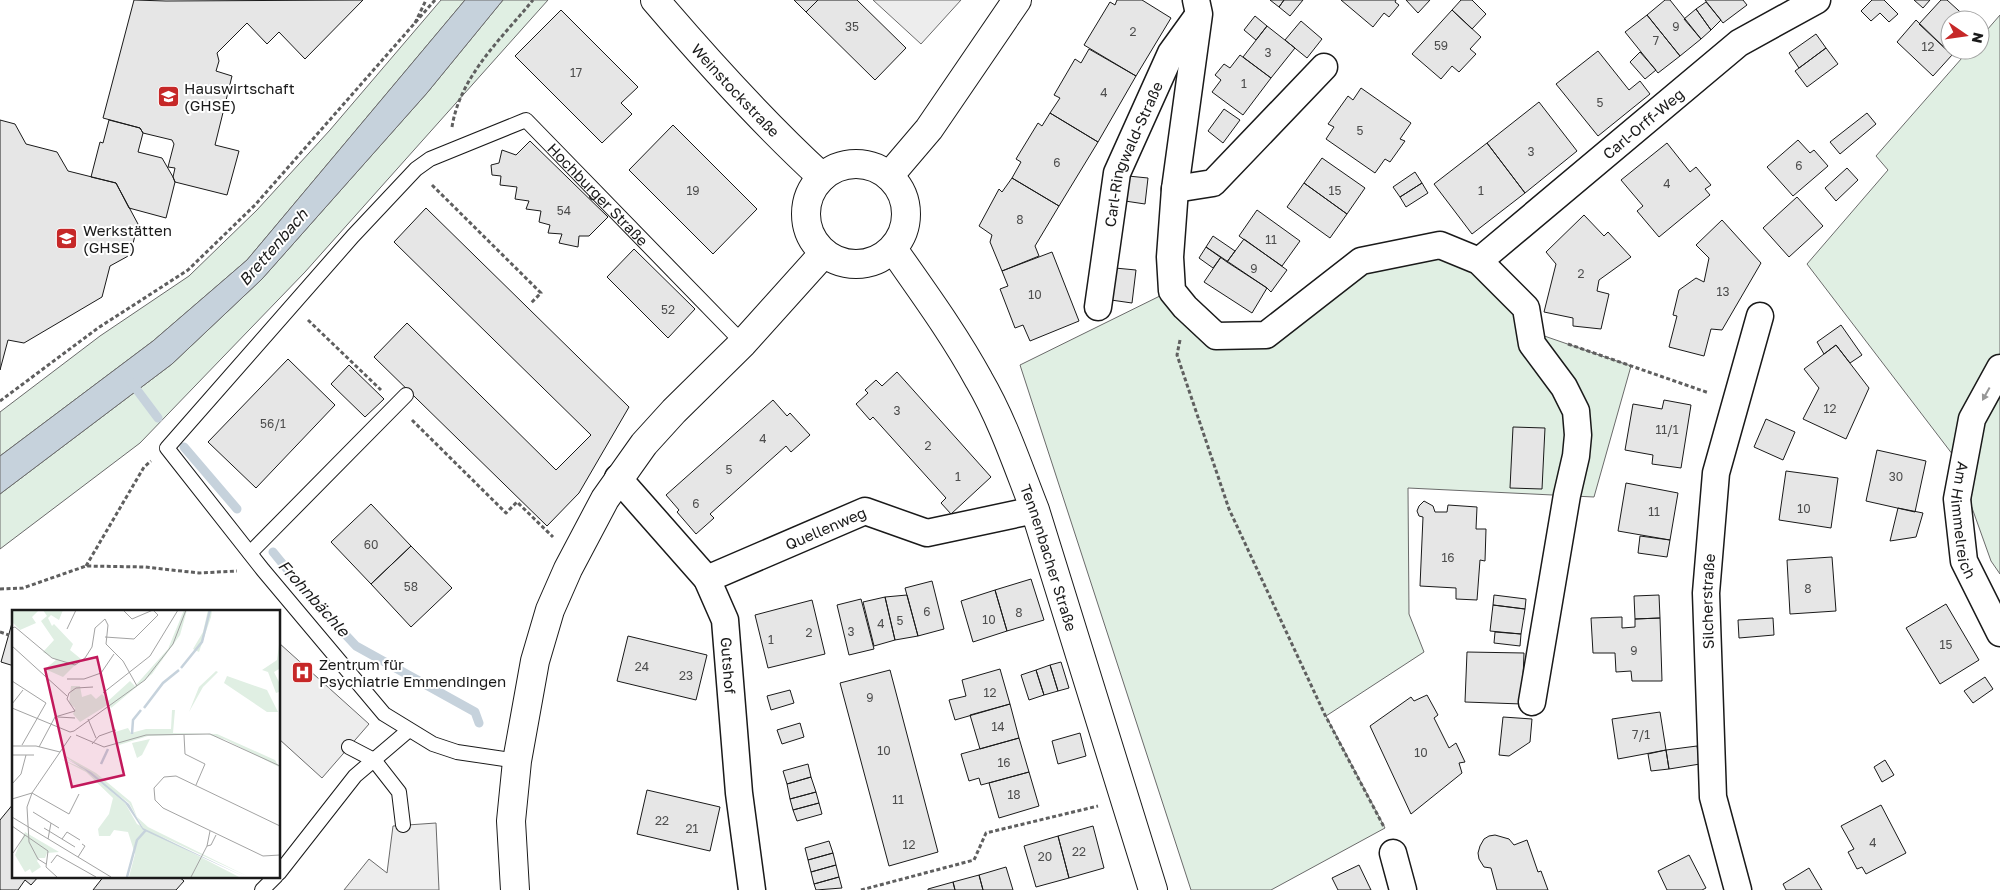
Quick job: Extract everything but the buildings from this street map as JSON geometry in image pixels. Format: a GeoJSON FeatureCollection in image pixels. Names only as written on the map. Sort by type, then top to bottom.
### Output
{"type":"FeatureCollection","features":[{"type":"Feature","properties":{"kind":"street","name":"Weinstockstraße"},"geometry":{"type":"LineString","coordinates":[[654,0],[710,64],[822,177]]}},
{"type":"Feature","properties":{"kind":"street"},"geometry":{"type":"LineString","coordinates":[[889,176],[929,129],[1017,0]]}},
{"type":"Feature","properties":{"kind":"street","name":"Carl-Orff-Weg"},"geometry":{"type":"LineString","coordinates":[[1479,261],[1739,43],[1817,0]]}},
{"type":"Feature","properties":{"kind":"street","name":"Carl-Ringwald-Straße"},"geometry":{"type":"LineString","coordinates":[[1197,7],[1175,189],[1170,257],[1172,290],[1185,307],[1216,336],[1266,335],[1361,261],[1440,245],[1479,261],[1526,308],[1531,337]]}},
{"type":"Feature","properties":{"kind":"street","name":"Carl-Ringwald-Straße"},"geometry":{"type":"LineString","coordinates":[[1098,307],[1117,173],[1171,53],[1197,7]]}},
{"type":"Feature","properties":{"kind":"street"},"geometry":{"type":"LineString","coordinates":[[1175,189],[1213,183],[1324,67]]}},
{"type":"Feature","properties":{"kind":"street"},"geometry":{"type":"LineString","coordinates":[[855,164],[873,167],[889,176],[900,190],[906,209],[904,231],[893,249],[877,260],[857,265],[840,262],[824,253],[812,237],[806,214],[811,193],[822,177],[837,168],[855,164]]}},
{"type":"Feature","properties":{"kind":"street","name":"Tennenbacher Straße"},"geometry":{"type":"LineString","coordinates":[[893,249],[953,336],[980,382],[1015,457],[1035,510],[1153,890]]}},
{"type":"Feature","properties":{"kind":"street"},"geometry":{"type":"LineString","coordinates":[[515,890],[511,820],[517,761],[535,661],[550,610],[568,569],[605,499],[618,478],[644,444],[674,411],[743,343],[824,253]]}},
{"type":"Feature","properties":{"kind":"street","name":"Silcherstraße"},"geometry":{"type":"LineString","coordinates":[[1738,890],[1713,797],[1706,592],[1716,473],[1760,316]]}},
{"type":"Feature","properties":{"kind":"street"},"geometry":{"type":"LineString","coordinates":[[1531,337],[1564,387],[1576,411],[1578,435],[1576,456],[1567,495],[1532,702]]}},
{"type":"Feature","properties":{"kind":"street","name":"Am Himmelreich"},"geometry":{"type":"LineString","coordinates":[[1996,624],[1964,561],[1957,499],[1972,419],[2000,368]]}},
{"type":"Feature","properties":{"kind":"street","name":"Gutshof"},"geometry":{"type":"LineString","coordinates":[[618,478],[706,579],[725,620],[739,793],[752,890]]}},
{"type":"Feature","properties":{"kind":"street","name":"Quellenweg"},"geometry":{"type":"LineString","coordinates":[[706,579],[865,511],[927,532],[1035,510]]}},
{"type":"Feature","properties":{"kind":"street"},"geometry":{"type":"LineString","coordinates":[[1393,853],[1402,890]]}},
{"type":"Feature","properties":{"kind":"lane","name":"Hochburger Straße"},"geometry":{"type":"LineString","coordinates":[[167,448],[354,236],[416,169],[430,159],[526,120],[743,343]]}},
{"type":"Feature","properties":{"kind":"lane"},"geometry":{"type":"LineString","coordinates":[[250,553],[406,394]]}},
{"type":"Feature","properties":{"kind":"lane"},"geometry":{"type":"LineString","coordinates":[[167,448],[263,570],[384,714],[433,744],[457,752],[517,761]]}},
{"type":"Feature","properties":{"kind":"lane"},"geometry":{"type":"LineString","coordinates":[[280,872],[355,776],[409,730]]}},
{"type":"Feature","properties":{"kind":"lane"},"geometry":{"type":"LineString","coordinates":[[349,747],[374,760],[399,792],[403,825]]}},
{"type":"Feature","properties":{"kind":"lane"},"geometry":{"type":"LineString","coordinates":[[262,890],[274,878]]}},
{"type":"Feature","properties":{"kind":"path"},"geometry":{"type":"LineString","coordinates":[[412,28],[426,0]]}},
{"type":"Feature","properties":{"kind":"path"},"geometry":{"type":"LineString","coordinates":[[0,401],[98,328],[188,270],[255,205],[435,0]]}},
{"type":"Feature","properties":{"kind":"path"},"geometry":{"type":"LineString","coordinates":[[448,152],[454,116],[470,77],[533,0]]}},
{"type":"Feature","properties":{"kind":"path"},"geometry":{"type":"LineString","coordinates":[[416,169],[541,293],[531,303]]}},
{"type":"Feature","properties":{"kind":"path"},"geometry":{"type":"LineString","coordinates":[[1185,307],[1178,355],[1229,509],[1325,716],[1385,828],[1393,853]]}},
{"type":"Feature","properties":{"kind":"path"},"geometry":{"type":"LineString","coordinates":[[1531,337],[1735,403]]}},
{"type":"Feature","properties":{"kind":"path"},"geometry":{"type":"LineString","coordinates":[[86,566],[144,467],[167,448]]}},
{"type":"Feature","properties":{"kind":"path"},"geometry":{"type":"LineString","coordinates":[[531,516],[545,530]]}},
{"type":"Feature","properties":{"kind":"path"},"geometry":{"type":"LineString","coordinates":[[0,589],[23,588],[86,566],[145,567],[199,573],[263,570]]}},
{"type":"Feature","properties":{"kind":"path"},"geometry":{"type":"LineString","coordinates":[[0,632],[8,635]]}},
{"type":"Feature","properties":{"kind":"path"},"geometry":{"type":"LineString","coordinates":[[861,890],[974,860],[986,833],[1125,799]]}},
{"type":"Feature","properties":{"kind":"green space"},"geometry":{"type":"Polygon","coordinates":[[[441,0],[465,0],[247,260],[153,341],[0,456],[0,412],[100,336],[189,276],[257,210],[330,130],[441,0]]]}},
{"type":"Feature","properties":{"kind":"green space"},"geometry":{"type":"Polygon","coordinates":[[[503,0],[548,0],[305,272],[140,443],[0,549],[0,494],[172,364],[262,279],[427,93],[503,0]]]}},
{"type":"Feature","properties":{"kind":"green space"},"geometry":{"type":"Polygon","coordinates":[[[2000,15],[2000,574],[1991,561],[1971,505],[1972,463],[1953,455],[1807,264],[1888,170],[1876,156],[1960,60],[1990,60],[1990,26],[2000,15]]]}},
{"type":"Feature","properties":{"kind":"green space"},"geometry":{"type":"Polygon","coordinates":[[[1439,247],[1478,265],[1527,330],[1631,366],[1594,497],[1408,488],[1409,614],[1424,652],[1326,716],[1385,828],[1271,890],[1191,890],[1020,365],[1170,291],[1182,310],[1265,338],[1362,263],[1439,247]]]}},
{"type":"Feature","properties":{"kind":"shaded area"},"geometry":{"type":"Polygon","coordinates":[[[873,0],[961,0],[921,44],[873,0]]]}},
{"type":"Feature","properties":{"kind":"shaded area"},"geometry":{"type":"Polygon","coordinates":[[[280,644],[369,724],[322,778],[280,740],[280,644]]]}},
{"type":"Feature","properties":{"kind":"shaded area"},"geometry":{"type":"Polygon","coordinates":[[[436,823],[439,890],[344,890],[369,859],[387,873],[393,826],[436,823]]]}},
{"type":"Feature","properties":{"kind":"water","name":"Brettenbach"},"geometry":{"type":"Polygon","coordinates":[[[465,0],[503,0],[427,93],[262,279],[172,364],[0,494],[0,456],[153,341],[247,260],[465,0]]]}},
{"type":"Feature","properties":{"kind":"waterway","name":"Frohnbächle"},"geometry":{"type":"LineString","coordinates":[[131,382],[158,418]]}},
{"type":"Feature","properties":{"kind":"waterway","name":"Frohnbächle"},"geometry":{"type":"LineString","coordinates":[[184,447],[237,509]]}},
{"type":"Feature","properties":{"kind":"waterway","name":"Frohnbächle"},"geometry":{"type":"LineString","coordinates":[[273,552],[304,590],[356,646],[475,712],[479,723]]}},
{"type":"Feature","properties":{"kind":"place","name":"Hauswirtschaft (GHSE)"},"geometry":{"type":"Point","coordinates":[168,97]}},
{"type":"Feature","properties":{"kind":"place","name":"Werkstätten (GHSE)"},"geometry":{"type":"Point","coordinates":[67,239]}},
{"type":"Feature","properties":{"kind":"place","name":"Zentrum für Psychiatrie Emmendingen"},"geometry":{"type":"Point","coordinates":[303,673]}}]}
